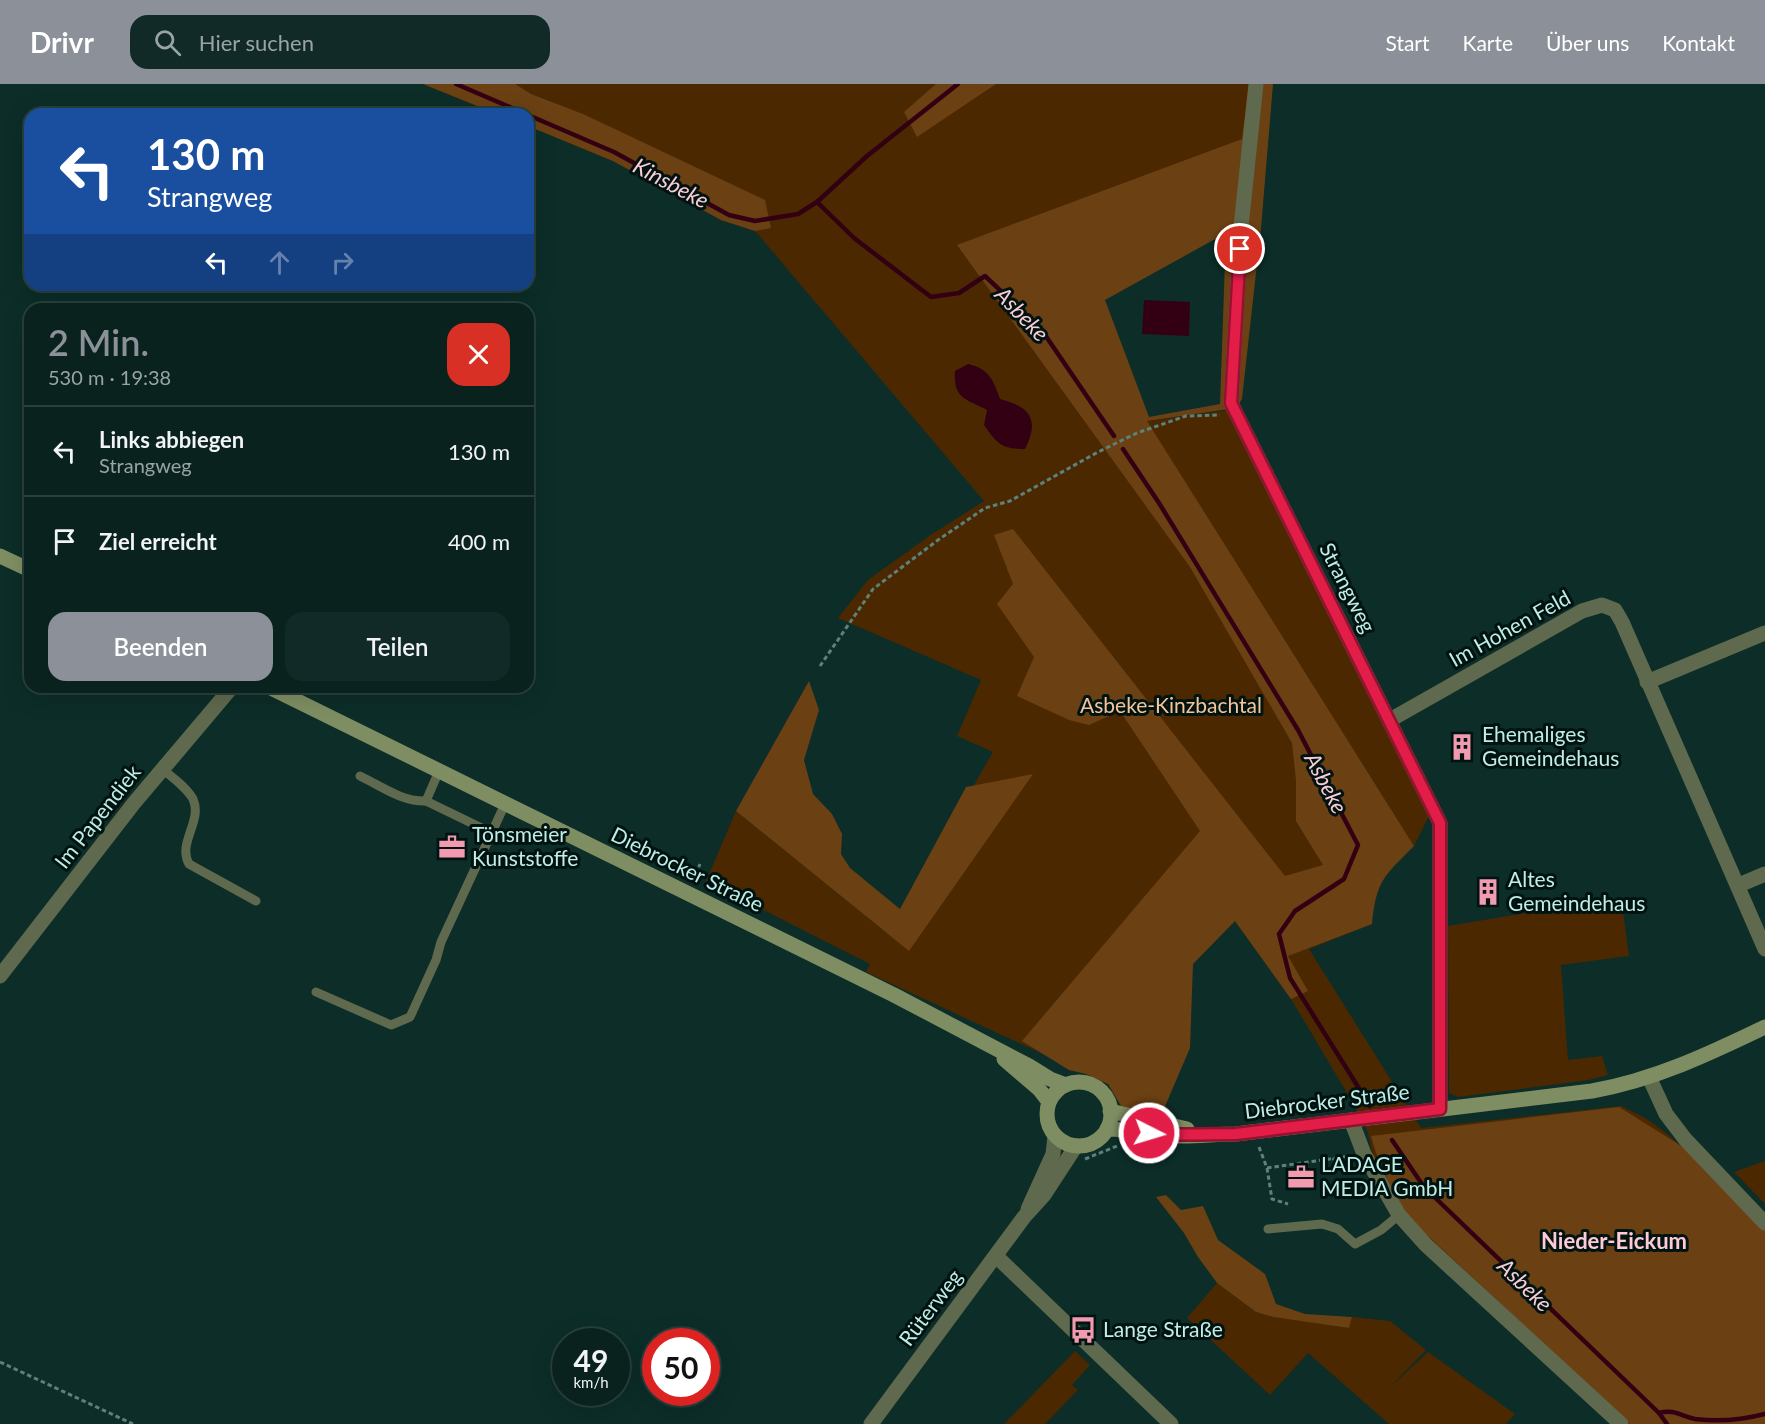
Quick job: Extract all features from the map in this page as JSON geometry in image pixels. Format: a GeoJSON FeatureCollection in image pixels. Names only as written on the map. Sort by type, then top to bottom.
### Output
{"type":"FeatureCollection","features":[{"type":"Feature","properties":{"kind":"main road"},"geometry":{"type":"LineString","coordinates":[[0,556],[24,567]]}},
{"type":"Feature","properties":{"kind":"main road","name":"Diebrocker Straße"},"geometry":{"type":"LineString","coordinates":[[281,693],[894,995],[1065,1085]]}},
{"type":"Feature","properties":{"kind":"main road","name":"Diebrocker Straße"},"geometry":{"type":"LineString","coordinates":[[1107,1129],[1185,1136],[1245,1133],[1620,1086],[1690,1062],[1765,1027]]}},
{"type":"Feature","properties":{"kind":"main road","name":"Diebrocker Straße"},"geometry":{"type":"LineString","coordinates":[[988,1045],[1039,1089],[1049,1102]]}},
{"type":"Feature","properties":{"kind":"main road"},"geometry":{"type":"LineString","coordinates":[[1089,1084],[1107,1099],[1110,1111],[1107,1129],[1100,1139],[1088,1145],[1076,1146],[1064,1143],[1055,1136],[1049,1125],[1047,1114],[1049,1102],[1065,1085],[1089,1084]]}},
{"type":"Feature","properties":{"kind":"main road","name":"Diebrocker Straße"},"geometry":{"type":"LineString","coordinates":[[1110,1111],[1205,1134]]}},
{"type":"Feature","properties":{"kind":"street","name":"Strangweg"},"geometry":{"type":"LineString","coordinates":[[1256,84],[1240,239],[1231,403],[1440,823],[1440,1109]]}},
{"type":"Feature","properties":{"kind":"street","name":"Im Hohen Feld"},"geometry":{"type":"LineString","coordinates":[[1390,720],[1582,611],[1602,605],[1615,610],[1739,885],[1765,949]]}},
{"type":"Feature","properties":{"kind":"street"},"geometry":{"type":"LineString","coordinates":[[1647,682],[1765,633]]}},
{"type":"Feature","properties":{"kind":"street","name":"Im Papendiek"},"geometry":{"type":"LineString","coordinates":[[0,975],[162,769],[227,693]]}},
{"type":"Feature","properties":{"kind":"street"},"geometry":{"type":"LineString","coordinates":[[1739,885],[1765,874]]}},
{"type":"Feature","properties":{"kind":"street"},"geometry":{"type":"LineString","coordinates":[[1649,1077],[1666,1114],[1685,1139],[1765,1223]]}},
{"type":"Feature","properties":{"kind":"street"},"geometry":{"type":"LineString","coordinates":[[1351,1120],[1364,1154],[1399,1215],[1426,1245],[1621,1424]]}},
{"type":"Feature","properties":{"kind":"street","name":"Rüterweg"},"geometry":{"type":"LineString","coordinates":[[1024,1217],[1053,1154],[1055,1136]]}},
{"type":"Feature","properties":{"kind":"street","name":"Rüterweg"},"geometry":{"type":"LineString","coordinates":[[871,1424],[1024,1217],[1044,1195],[1076,1146]]}},
{"type":"Feature","properties":{"kind":"street"},"geometry":{"type":"LineString","coordinates":[[996,1256],[1171,1424]]}},
{"type":"Feature","properties":{"kind":"lane"},"geometry":{"type":"LineString","coordinates":[[162,769],[193,799],[195,808],[193,823],[184,857],[189,864],[256,901]]}},
{"type":"Feature","properties":{"kind":"lane"},"geometry":{"type":"LineString","coordinates":[[426,801],[439,771]]}},
{"type":"Feature","properties":{"kind":"lane"},"geometry":{"type":"LineString","coordinates":[[360,776],[406,799],[426,801],[492,833]]}},
{"type":"Feature","properties":{"kind":"lane"},"geometry":{"type":"LineString","coordinates":[[316,992],[391,1025],[410,1017],[436,960],[441,942],[505,804]]}},
{"type":"Feature","properties":{"kind":"lane"},"geometry":{"type":"LineString","coordinates":[[1268,1229],[1322,1224],[1338,1230],[1356,1244],[1381,1230],[1399,1215]]}},
{"type":"Feature","properties":{"kind":"path"},"geometry":{"type":"LineString","coordinates":[[820,666],[873,589],[985,508],[1010,501],[1137,433],[1186,416],[1235,414]]}},
{"type":"Feature","properties":{"kind":"path"},"geometry":{"type":"LineString","coordinates":[[1066,1160],[1077,1166],[1082,1160],[1124,1143]]}},
{"type":"Feature","properties":{"kind":"path"},"geometry":{"type":"LineString","coordinates":[[1259,1147],[1267,1168],[1272,1200],[1288,1204]]}},
{"type":"Feature","properties":{"kind":"path"},"geometry":{"type":"LineString","coordinates":[[1267,1168],[1364,1154]]}},
{"type":"Feature","properties":{"kind":"path"},"geometry":{"type":"LineString","coordinates":[[1333,1158],[1337,1166]]}},
{"type":"Feature","properties":{"kind":"path"},"geometry":{"type":"LineString","coordinates":[[0,1362],[133,1424]]}},
{"type":"Feature","properties":{"kind":"green space","name":"Asbeke-Kinzbachtal"},"geometry":{"type":"Polygon","coordinates":[[[423,84],[1249,84],[1243,138],[1101,299],[1147,421],[1229,410],[1431,812],[1414,846],[1356,754],[1361,895],[1372,924],[1309,949],[1421,1128],[1621,1106],[1647,1119],[1670,1136],[1765,1234],[1765,1424],[1622,1424],[1381,1194],[1368,1132],[1356,1108],[1291,999],[1235,921],[1183,974],[1131,1095],[866,972],[870,964],[706,881],[736,811],[888,934],[993,752],[957,736],[981,680],[838,618],[868,580],[929,536],[984,501],[755,231],[721,220],[613,161],[534,128],[534,108],[482,108],[423,84]]]}},
{"type":"Feature","properties":{"kind":"green space"},"geometry":{"type":"Polygon","coordinates":[[[1621,897],[1629,956],[1561,965],[1568,1060],[1602,1056],[1608,1075],[1589,1080],[1458,1097],[1449,1093],[1448,926],[1621,897]]]}},
{"type":"Feature","properties":{"kind":"green space"},"geometry":{"type":"Polygon","coordinates":[[[1765,1161],[1765,1204],[1734,1172],[1765,1161]]]}},
{"type":"Feature","properties":{"kind":"green space"},"geometry":{"type":"Polygon","coordinates":[[[1217,1283],[1256,1312],[1349,1328],[1352,1317],[1390,1321],[1426,1350],[1390,1387],[1428,1352],[1515,1414],[1506,1424],[1389,1424],[1308,1353],[1270,1395],[1187,1318],[1217,1283]]]}},
{"type":"Feature","properties":{"kind":"green space"},"geometry":{"type":"Polygon","coordinates":[[[1075,1351],[1090,1365],[1072,1385],[1078,1390],[1045,1424],[1004,1424],[1075,1351]]]}},
{"type":"Feature","properties":{"kind":"shaded area"},"geometry":{"type":"Polygon","coordinates":[[[423,84],[515,84],[531,94],[583,114],[765,200],[771,228],[755,231],[721,220],[613,161],[534,128],[534,108],[482,108],[423,84]]]}},
{"type":"Feature","properties":{"kind":"shaded area"},"geometry":{"type":"Polygon","coordinates":[[[936,84],[996,84],[917,137],[904,112],[936,84]]]}},
{"type":"Feature","properties":{"kind":"shaded area"},"geometry":{"type":"Polygon","coordinates":[[[1249,84],[1273,84],[1261,228],[1242,399],[1236,408],[1147,421],[1414,846],[1383,880],[1376,898],[1372,924],[1288,956],[1308,991],[1291,999],[1235,921],[1193,964],[1190,1048],[1160,1118],[1121,1106],[1108,1084],[1086,1074],[1069,1070],[1022,1041],[1200,831],[1120,711],[1089,725],[1069,720],[1017,696],[1034,657],[997,604],[1013,584],[994,535],[1013,529],[1285,876],[1323,865],[1296,821],[1296,780],[1292,743],[1190,567],[957,245],[1242,139],[1249,84]],[[1226,233],[1105,300],[1149,417],[1220,404],[1226,233]]]}},
{"type":"Feature","properties":{"kind":"shaded area"},"geometry":{"type":"Polygon","coordinates":[[[1144,300],[1190,302],[1189,336],[1142,334],[1144,300]]]}},
{"type":"Feature","properties":{"kind":"shaded area"},"geometry":{"type":"Polygon","coordinates":[[[968,364],[986,372],[1000,399],[1025,410],[1032,422],[1032,430],[1025,449],[1011,448],[997,441],[984,425],[987,410],[962,397],[959,393],[956,387],[955,371],[968,364]]]}},
{"type":"Feature","properties":{"kind":"shaded area"},"geometry":{"type":"Polygon","coordinates":[[[809,681],[819,710],[804,760],[813,794],[832,814],[842,834],[841,854],[850,868],[900,909],[966,787],[1033,774],[909,951],[736,811],[809,681]]]}},
{"type":"Feature","properties":{"kind":"shaded area"},"geometry":{"type":"Polygon","coordinates":[[[1619,1107],[1696,1155],[1765,1230],[1765,1424],[1630,1424],[1411,1220],[1383,1170],[1371,1136],[1619,1107]]]}},
{"type":"Feature","properties":{"kind":"shaded area"},"geometry":{"type":"Polygon","coordinates":[[[1166,1195],[1181,1210],[1203,1206],[1218,1240],[1265,1274],[1276,1304],[1305,1314],[1352,1317],[1349,1328],[1274,1317],[1256,1312],[1217,1283],[1184,1233],[1156,1197],[1166,1195]]]}},
{"type":"Feature","properties":{"kind":"waterway","name":"Kinsbeke"},"geometry":{"type":"LineString","coordinates":[[456,84],[512,108]]}},
{"type":"Feature","properties":{"kind":"waterway","name":"Kinsbeke"},"geometry":{"type":"LineString","coordinates":[[534,118],[614,152],[729,215],[755,221],[798,214],[817,202],[867,156],[958,84]]}},
{"type":"Feature","properties":{"kind":"waterway","name":"Asbeke"},"geometry":{"type":"LineString","coordinates":[[817,202],[854,238],[931,297],[959,293],[985,276],[1041,329],[1114,436]]}},
{"type":"Feature","properties":{"kind":"waterway","name":"Asbeke"},"geometry":{"type":"LineString","coordinates":[[1123,449],[1159,503],[1298,730],[1358,845],[1344,879],[1295,911],[1279,934],[1290,978],[1370,1106]]}},
{"type":"Feature","properties":{"kind":"waterway","name":"Asbeke"},"geometry":{"type":"LineString","coordinates":[[1392,1140],[1424,1187],[1659,1413],[1667,1424]]}},
{"type":"Feature","properties":{"kind":"waterway","name":"Kinsbeke"},"geometry":{"type":"LineString","coordinates":[[1659,1413],[1673,1412],[1695,1419],[1713,1420],[1739,1419],[1765,1414]]}},
{"type":"Feature","properties":{"kind":"place","name":"Ehemaliges Gemeindehaus"},"geometry":{"type":"Point","coordinates":[1462,747]}},
{"type":"Feature","properties":{"kind":"place","name":"Tönsmeier Kunststoffe"},"geometry":{"type":"Point","coordinates":[452,847]}},
{"type":"Feature","properties":{"kind":"place","name":"Altes Gemeindehaus"},"geometry":{"type":"Point","coordinates":[1488,892]}},
{"type":"Feature","properties":{"kind":"place","name":"LADAGE MEDIA GmbH"},"geometry":{"type":"Point","coordinates":[1301,1177]}},
{"type":"Feature","properties":{"kind":"place","name":"Lange Straße"},"geometry":{"type":"Point","coordinates":[1083,1330]}},
{"type":"Feature","properties":{"kind":"district","name":"Nieder-Eickum"},"geometry":{"type":"Point","coordinates":[1614,1241]}},
{"type":"Feature","properties":{"kind":"route"},"geometry":{"type":"LineString","coordinates":[[1149,1133],[1185,1136],[1236,1134],[1440,1109],[1442,871],[1440,823],[1231,403],[1240,249]]}}]}
